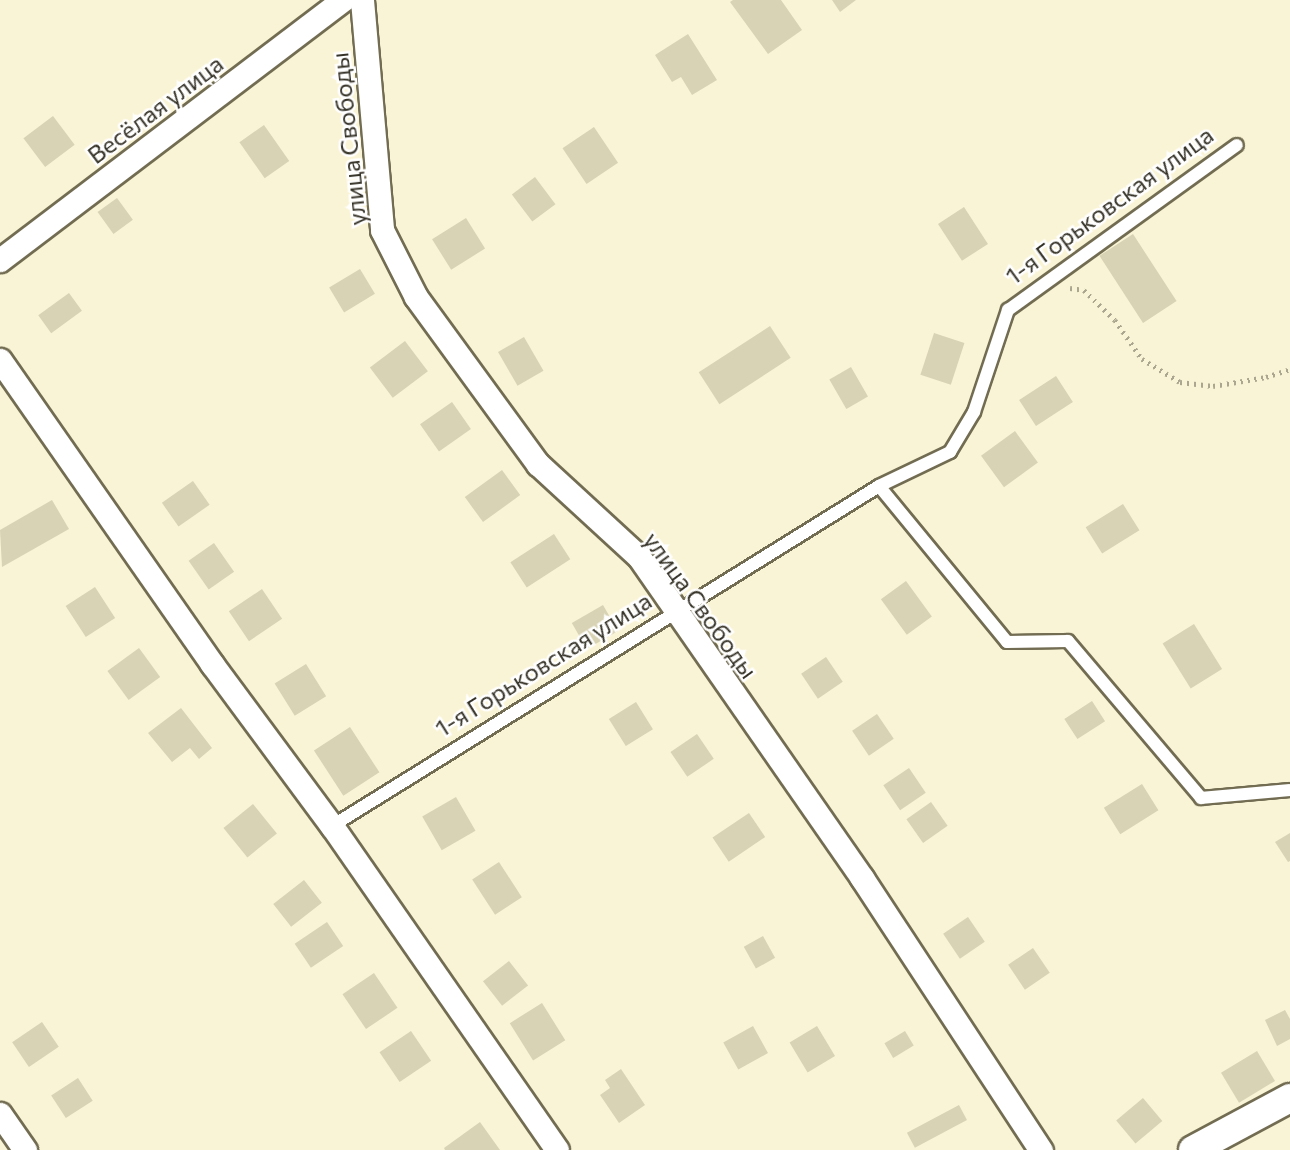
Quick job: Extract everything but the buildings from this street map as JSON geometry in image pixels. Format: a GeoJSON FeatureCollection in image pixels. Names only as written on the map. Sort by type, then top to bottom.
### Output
{"type":"FeatureCollection","features":[{"type":"Feature","properties":{"kind":"street","name":"Весёлая улица"},"geometry":{"type":"LineString","coordinates":[[0,260],[342,0]]}},
{"type":"Feature","properties":{"kind":"street","name":"улица Свободы"},"geometry":{"type":"LineString","coordinates":[[362,0],[382,230],[416,297],[538,464],[639,557],[862,878],[1041,1150]]}},
{"type":"Feature","properties":{"kind":"street"},"geometry":{"type":"LineString","coordinates":[[0,360],[204,653],[332,826],[557,1150]]}},
{"type":"Feature","properties":{"kind":"street"},"geometry":{"type":"LineString","coordinates":[[1193,1150],[1290,1098]]}},
{"type":"Feature","properties":{"kind":"street"},"geometry":{"type":"LineString","coordinates":[[0,1114],[24,1150]]}},
{"type":"Feature","properties":{"kind":"lane","name":"1-я Горьковская улица"},"geometry":{"type":"LineString","coordinates":[[332,826],[879,486],[950,452],[974,412],[1008,310],[1237,145]]}},
{"type":"Feature","properties":{"kind":"lane"},"geometry":{"type":"LineString","coordinates":[[879,486],[1007,642],[1068,641],[1201,798],[1290,790]]}},
{"type":"Feature","properties":{"kind":"path"},"geometry":{"type":"LineString","coordinates":[[1027,297],[1059,287],[1084,290],[1115,320],[1142,359],[1180,382],[1213,386],[1266,377],[1290,369]]}}]}
